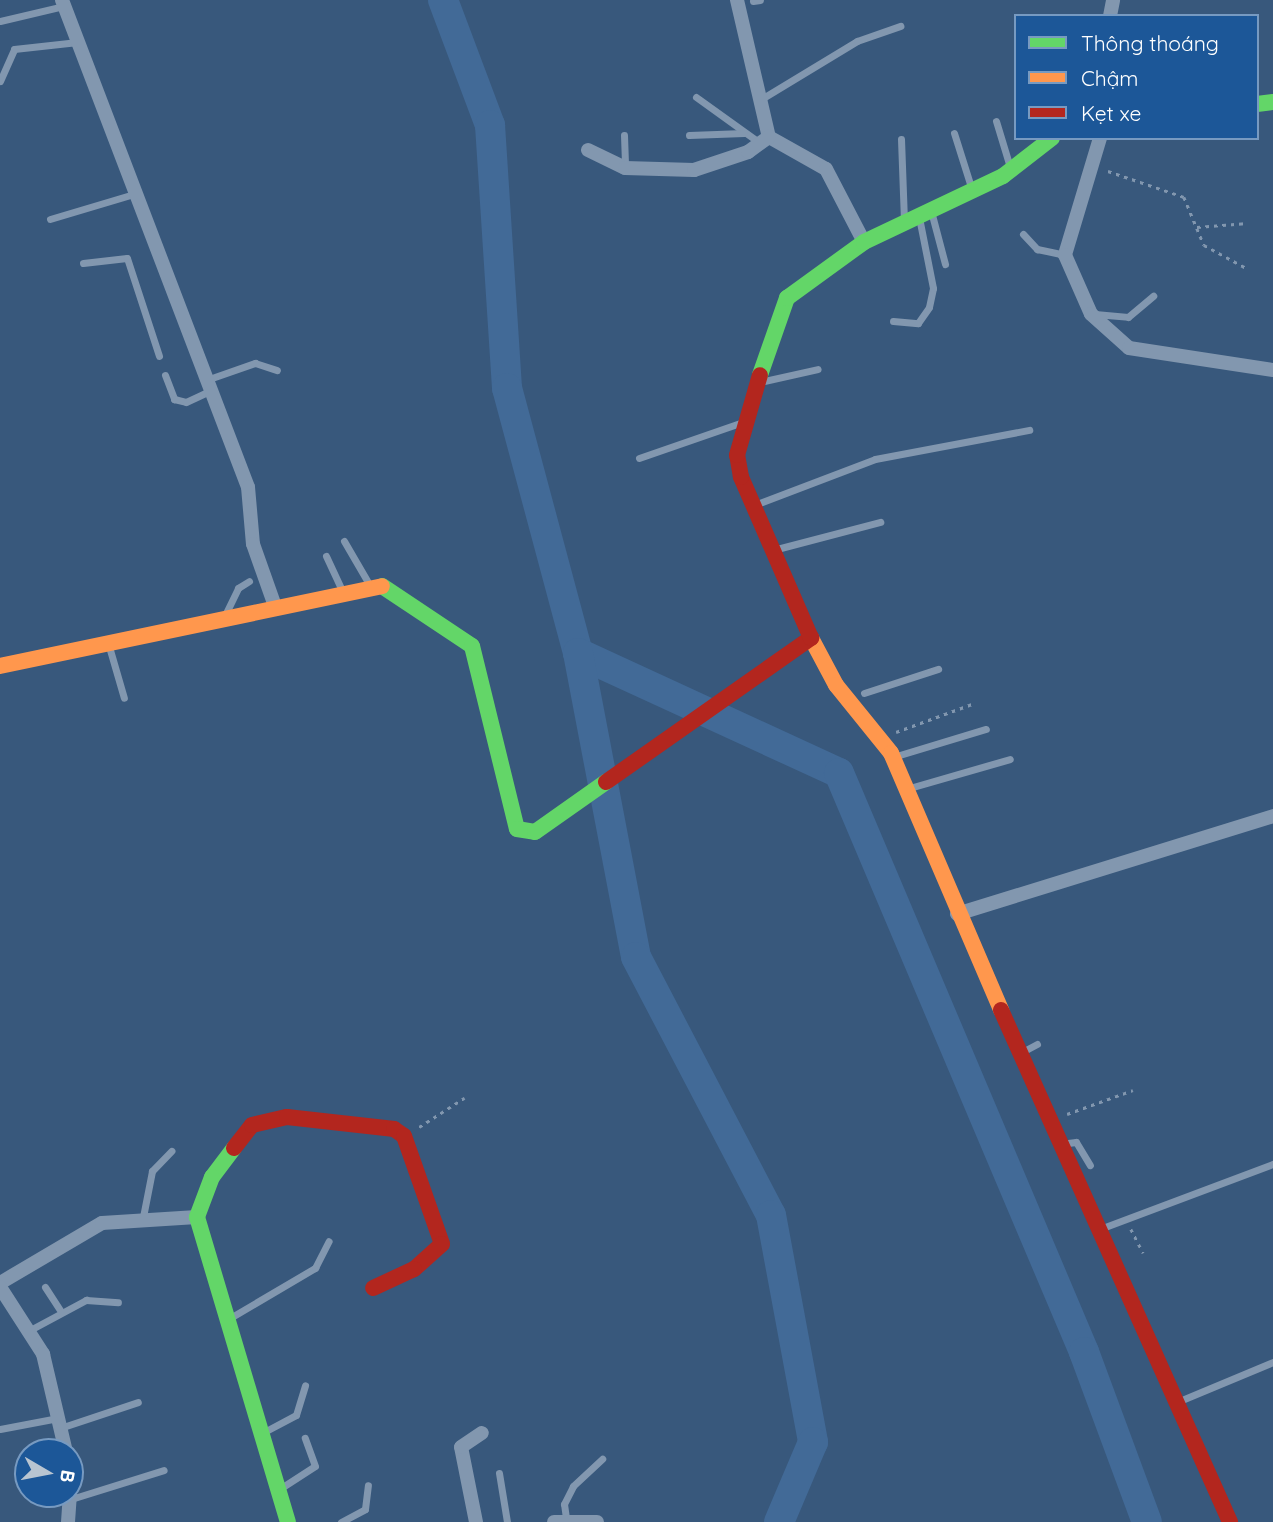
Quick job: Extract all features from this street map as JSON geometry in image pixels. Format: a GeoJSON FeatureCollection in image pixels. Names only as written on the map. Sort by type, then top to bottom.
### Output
{"type":"FeatureCollection","features":[{"type":"Feature","properties":{"kind":"street"},"geometry":{"type":"LineString","coordinates":[[747,2],[763,97],[765,140]]}},
{"type":"Feature","properties":{"kind":"street"},"geometry":{"type":"LineString","coordinates":[[63,3],[138,193],[248,487],[253,544],[275,606]]}},
{"type":"Feature","properties":{"kind":"street"},"geometry":{"type":"LineString","coordinates":[[588,150],[625,168],[706,168],[765,140]]}},
{"type":"Feature","properties":{"kind":"street"},"geometry":{"type":"LineString","coordinates":[[765,140],[826,169],[864,242]]}},
{"type":"Feature","properties":{"kind":"street"},"geometry":{"type":"LineString","coordinates":[[1049,140],[1011,170],[864,242],[787,298],[743,422],[737,455],[753,506],[811,638],[849,698],[882,738],[893,757],[957,914],[1058,1145],[1230,1522]]}},
{"type":"Feature","properties":{"kind":"street"},"geometry":{"type":"LineString","coordinates":[[1099,140],[1065,255],[1091,314],[1129,348],[1273,370]]}},
{"type":"Feature","properties":{"kind":"street"},"geometry":{"type":"LineString","coordinates":[[0,666],[370,585],[408,593],[466,639],[478,664],[511,821],[525,832],[552,822],[771,663],[811,638]]}},
{"type":"Feature","properties":{"kind":"street"},"geometry":{"type":"LineString","coordinates":[[957,914],[1273,816]]}},
{"type":"Feature","properties":{"kind":"street"},"geometry":{"type":"LineString","coordinates":[[288,1522],[264,1432],[197,1217],[239,1136],[270,1117],[394,1129],[404,1136],[442,1244],[414,1269],[373,1288]]}},
{"type":"Feature","properties":{"kind":"street"},"geometry":{"type":"LineString","coordinates":[[63,1438],[43,1354],[0,1285],[88,1230],[197,1217]]}},
{"type":"Feature","properties":{"kind":"street"},"geometry":{"type":"LineString","coordinates":[[476,1522],[461,1447],[482,1433]]}},
{"type":"Feature","properties":{"kind":"street"},"geometry":{"type":"LineString","coordinates":[[560,1520],[597,1522]]}},
{"type":"Feature","properties":{"kind":"lane"},"geometry":{"type":"LineString","coordinates":[[0,21],[63,3]]}},
{"type":"Feature","properties":{"kind":"lane"},"geometry":{"type":"LineString","coordinates":[[763,97],[857,41],[900,26]]}},
{"type":"Feature","properties":{"kind":"lane"},"geometry":{"type":"LineString","coordinates":[[0,81],[14,49],[79,42]]}},
{"type":"Feature","properties":{"kind":"lane"},"geometry":{"type":"LineString","coordinates":[[696,97],[745,133],[765,140]]}},
{"type":"Feature","properties":{"kind":"lane"},"geometry":{"type":"LineString","coordinates":[[996,121],[1011,170]]}},
{"type":"Feature","properties":{"kind":"lane"},"geometry":{"type":"LineString","coordinates":[[689,135],[745,133]]}},
{"type":"Feature","properties":{"kind":"lane"},"geometry":{"type":"LineString","coordinates":[[954,133],[972,191]]}},
{"type":"Feature","properties":{"kind":"lane"},"geometry":{"type":"LineString","coordinates":[[624,135],[625,168]]}},
{"type":"Feature","properties":{"kind":"lane"},"geometry":{"type":"LineString","coordinates":[[901,139],[904,223]]}},
{"type":"Feature","properties":{"kind":"lane"},"geometry":{"type":"LineString","coordinates":[[50,219],[138,193]]}},
{"type":"Feature","properties":{"kind":"lane"},"geometry":{"type":"LineString","coordinates":[[925,213],[945,264]]}},
{"type":"Feature","properties":{"kind":"lane"},"geometry":{"type":"LineString","coordinates":[[893,321],[918,323],[929,307],[933,288],[925,213]]}},
{"type":"Feature","properties":{"kind":"lane"},"geometry":{"type":"LineString","coordinates":[[1023,234],[1037,249],[1065,255]]}},
{"type":"Feature","properties":{"kind":"lane"},"geometry":{"type":"LineString","coordinates":[[83,263],[127,258],[159,356]]}},
{"type":"Feature","properties":{"kind":"lane"},"geometry":{"type":"LineString","coordinates":[[1091,314],[1128,317],[1153,296]]}},
{"type":"Feature","properties":{"kind":"lane"},"geometry":{"type":"LineString","coordinates":[[165,375],[174,399],[186,402],[242,365],[277,370]]}},
{"type":"Feature","properties":{"kind":"lane"},"geometry":{"type":"LineString","coordinates":[[756,383],[818,369]]}},
{"type":"Feature","properties":{"kind":"lane"},"geometry":{"type":"LineString","coordinates":[[639,458],[743,422]]}},
{"type":"Feature","properties":{"kind":"lane"},"geometry":{"type":"LineString","coordinates":[[753,506],[875,459],[1029,430]]}},
{"type":"Feature","properties":{"kind":"lane"},"geometry":{"type":"LineString","coordinates":[[772,550],[880,522]]}},
{"type":"Feature","properties":{"kind":"lane"},"geometry":{"type":"LineString","coordinates":[[344,541],[370,585]]}},
{"type":"Feature","properties":{"kind":"lane"},"geometry":{"type":"LineString","coordinates":[[326,556],[342,591]]}},
{"type":"Feature","properties":{"kind":"lane"},"geometry":{"type":"LineString","coordinates":[[225,617],[238,588],[249,581]]}},
{"type":"Feature","properties":{"kind":"lane"},"geometry":{"type":"LineString","coordinates":[[108,642],[124,698]]}},
{"type":"Feature","properties":{"kind":"lane"},"geometry":{"type":"LineString","coordinates":[[864,693],[938,668]]}},
{"type":"Feature","properties":{"kind":"lane"},"geometry":{"type":"LineString","coordinates":[[893,757],[986,729]]}},
{"type":"Feature","properties":{"kind":"lane"},"geometry":{"type":"LineString","coordinates":[[906,789],[1010,760]]}},
{"type":"Feature","properties":{"kind":"lane"},"geometry":{"type":"LineString","coordinates":[[1018,1054],[1037,1044]]}},
{"type":"Feature","properties":{"kind":"lane"},"geometry":{"type":"LineString","coordinates":[[1058,1145],[1076,1142],[1090,1165]]}},
{"type":"Feature","properties":{"kind":"lane"},"geometry":{"type":"LineString","coordinates":[[141,1222],[152,1171],[171,1151]]}},
{"type":"Feature","properties":{"kind":"lane"},"geometry":{"type":"LineString","coordinates":[[1096,1231],[1273,1164]]}},
{"type":"Feature","properties":{"kind":"lane"},"geometry":{"type":"LineString","coordinates":[[229,1318],[315,1268],[329,1241]]}},
{"type":"Feature","properties":{"kind":"lane"},"geometry":{"type":"LineString","coordinates":[[45,1287],[60,1310]]}},
{"type":"Feature","properties":{"kind":"lane"},"geometry":{"type":"LineString","coordinates":[[30,1330],[60,1310],[99,1298],[118,1302]]}},
{"type":"Feature","properties":{"kind":"lane"},"geometry":{"type":"LineString","coordinates":[[1175,1403],[1273,1362]]}},
{"type":"Feature","properties":{"kind":"lane"},"geometry":{"type":"LineString","coordinates":[[264,1432],[296,1415],[304,1385]]}},
{"type":"Feature","properties":{"kind":"lane"},"geometry":{"type":"LineString","coordinates":[[0,1429],[59,1423],[138,1402]]}},
{"type":"Feature","properties":{"kind":"lane"},"geometry":{"type":"LineString","coordinates":[[279,1488],[315,1466],[305,1438]]}},
{"type":"Feature","properties":{"kind":"lane"},"geometry":{"type":"LineString","coordinates":[[560,1520],[573,1486],[603,1459]]}},
{"type":"Feature","properties":{"kind":"lane"},"geometry":{"type":"LineString","coordinates":[[84,1493],[164,1470]]}},
{"type":"Feature","properties":{"kind":"lane"},"geometry":{"type":"LineString","coordinates":[[499,1474],[507,1522]]}},
{"type":"Feature","properties":{"kind":"lane"},"geometry":{"type":"LineString","coordinates":[[341,1522],[365,1508],[368,1485]]}},
{"type":"Feature","properties":{"kind":"path"},"geometry":{"type":"LineString","coordinates":[[1091,167],[1173,190],[1194,211],[1197,227],[1215,254],[1248,269]]}},
{"type":"Feature","properties":{"kind":"path"},"geometry":{"type":"LineString","coordinates":[[1197,227],[1248,223]]}},
{"type":"Feature","properties":{"kind":"path"},"geometry":{"type":"LineString","coordinates":[[882,738],[972,705]]}},
{"type":"Feature","properties":{"kind":"path"},"geometry":{"type":"LineString","coordinates":[[1063,1116],[1133,1090]]}},
{"type":"Feature","properties":{"kind":"path"},"geometry":{"type":"LineString","coordinates":[[404,1136],[464,1098]]}},
{"type":"Feature","properties":{"kind":"path"},"geometry":{"type":"LineString","coordinates":[[1126,1220],[1143,1253]]}},
{"type":"Feature","properties":{"kind":"waterway"},"geometry":{"type":"LineString","coordinates":[[443,0],[490,125],[507,388],[578,653],[839,773],[1084,1352],[1147,1522]]}},
{"type":"Feature","properties":{"kind":"waterway"},"geometry":{"type":"LineString","coordinates":[[578,653],[636,957],[771,1215],[813,1442],[779,1522]]}},
{"type":"Feature","properties":{"kind":"traffic: fast"},"geometry":{"type":"LineString","coordinates":[[1259,104],[1273,102]]}},
{"type":"Feature","properties":{"kind":"traffic: fast"},"geometry":{"type":"LineString","coordinates":[[760,375],[787,298],[864,242],[1003,176],[1049,140]]}},
{"type":"Feature","properties":{"kind":"traffic: fast"},"geometry":{"type":"LineString","coordinates":[[382,586],[472,646],[517,829],[535,832],[606,782]]}},
{"type":"Feature","properties":{"kind":"traffic: fast"},"geometry":{"type":"LineString","coordinates":[[234,1148],[212,1177],[197,1217],[288,1522]]}},
{"type":"Feature","properties":{"kind":"traffic: slow"},"geometry":{"type":"LineString","coordinates":[[0,666],[382,586]]}},
{"type":"Feature","properties":{"kind":"traffic: slow"},"geometry":{"type":"LineString","coordinates":[[811,638],[836,685],[891,753],[1001,1010]]}},
{"type":"Feature","properties":{"kind":"traffic: jam"},"geometry":{"type":"LineString","coordinates":[[606,782],[811,638],[741,477],[737,455],[760,375]]}},
{"type":"Feature","properties":{"kind":"traffic: jam"},"geometry":{"type":"LineString","coordinates":[[1001,1010],[1230,1522]]}},
{"type":"Feature","properties":{"kind":"traffic: jam"},"geometry":{"type":"LineString","coordinates":[[234,1148],[252,1125],[287,1117],[394,1129],[404,1136],[442,1244],[414,1269],[373,1288]]}}]}
